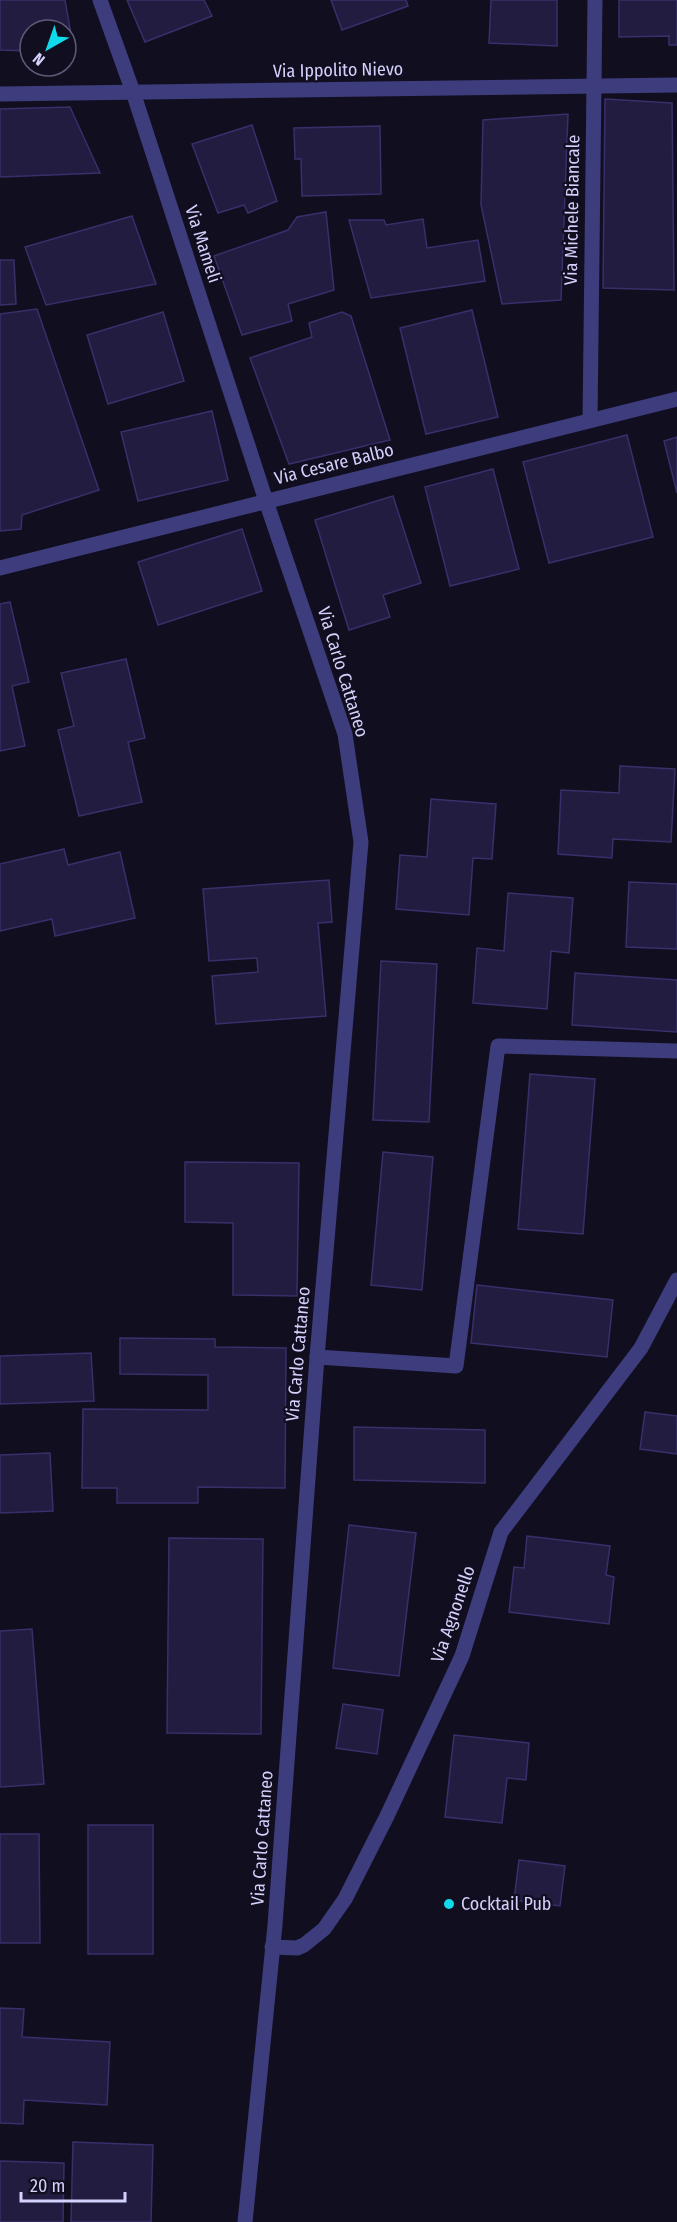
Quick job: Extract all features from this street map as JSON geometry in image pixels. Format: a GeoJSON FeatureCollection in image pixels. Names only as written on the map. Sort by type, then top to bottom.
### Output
{"type":"FeatureCollection","features":[{"type":"Feature","properties":{"kind":"street","name":"Via Mameli"},"geometry":{"type":"LineString","coordinates":[[100,0],[133,92],[266,501]]}},
{"type":"Feature","properties":{"kind":"street","name":"Via Michele Biancale"},"geometry":{"type":"LineString","coordinates":[[590,420],[595,0]]}},
{"type":"Feature","properties":{"kind":"street","name":"Via Ippolito Nievo"},"geometry":{"type":"LineString","coordinates":[[0,94],[677,85]]}},
{"type":"Feature","properties":{"kind":"street","name":"Via Cesare Balbo"},"geometry":{"type":"LineString","coordinates":[[0,568],[677,399]]}},
{"type":"Feature","properties":{"kind":"street","name":"Via Carlo Cattaneo"},"geometry":{"type":"LineString","coordinates":[[245,2222],[272,1947],[317,1357],[361,842],[345,734],[266,501]]}},
{"type":"Feature","properties":{"kind":"street"},"geometry":{"type":"LineString","coordinates":[[317,1357],[456,1366],[498,1046],[677,1051]]}},
{"type":"Feature","properties":{"kind":"street","name":"Via Agnonello"},"geometry":{"type":"LineString","coordinates":[[272,1947],[297,1948],[304,1945],[324,1929],[345,1899],[387,1816],[462,1656],[501,1532],[641,1348],[677,1280]]}},
{"type":"Feature","properties":{"kind":"building"},"geometry":{"type":"Polygon","coordinates":[[[0,0],[65,0],[68,18],[18,18],[18,51],[0,50],[0,0]]]}},
{"type":"Feature","properties":{"kind":"building"},"geometry":{"type":"Polygon","coordinates":[[[127,0],[204,0],[212,16],[145,42],[127,0]]]}},
{"type":"Feature","properties":{"kind":"building"},"geometry":{"type":"Polygon","coordinates":[[[331,0],[406,0],[408,6],[342,30],[331,0]]]}},
{"type":"Feature","properties":{"kind":"building"},"geometry":{"type":"Polygon","coordinates":[[[491,0],[557,0],[557,46],[489,43],[491,0]]]}},
{"type":"Feature","properties":{"kind":"building"},"geometry":{"type":"Polygon","coordinates":[[[619,0],[677,0],[677,45],[669,45],[669,36],[619,37],[619,0]]]}},
{"type":"Feature","properties":{"kind":"building"},"geometry":{"type":"Polygon","coordinates":[[[605,99],[672,103],[674,290],[603,288],[605,99]]]}},
{"type":"Feature","properties":{"kind":"building"},"geometry":{"type":"Polygon","coordinates":[[[70,107],[100,173],[0,177],[0,109],[70,107]]]}},
{"type":"Feature","properties":{"kind":"building"},"geometry":{"type":"Polygon","coordinates":[[[568,114],[561,300],[502,304],[481,205],[483,120],[568,114]]]}},
{"type":"Feature","properties":{"kind":"building"},"geometry":{"type":"Polygon","coordinates":[[[252,125],[277,201],[248,213],[244,205],[218,213],[192,144],[252,125]]]}},
{"type":"Feature","properties":{"kind":"building"},"geometry":{"type":"Polygon","coordinates":[[[380,126],[381,194],[302,196],[301,159],[295,159],[294,128],[380,126]]]}},
{"type":"Feature","properties":{"kind":"building"},"geometry":{"type":"Polygon","coordinates":[[[326,212],[334,290],[288,304],[292,321],[242,335],[214,256],[288,230],[297,217],[326,212]]]}},
{"type":"Feature","properties":{"kind":"building"},"geometry":{"type":"Polygon","coordinates":[[[132,216],[156,284],[46,305],[25,247],[132,216]]]}},
{"type":"Feature","properties":{"kind":"building"},"geometry":{"type":"Polygon","coordinates":[[[423,219],[427,248],[478,240],[485,281],[371,298],[349,220],[384,220],[386,225],[423,219]]]}},
{"type":"Feature","properties":{"kind":"building"},"geometry":{"type":"Polygon","coordinates":[[[0,260],[14,260],[16,304],[0,305],[0,260]]]}},
{"type":"Feature","properties":{"kind":"building"},"geometry":{"type":"Polygon","coordinates":[[[37,309],[99,490],[22,515],[21,529],[0,531],[0,314],[37,309]]]}},
{"type":"Feature","properties":{"kind":"building"},"geometry":{"type":"Polygon","coordinates":[[[472,310],[498,417],[426,434],[400,328],[472,310]]]}},
{"type":"Feature","properties":{"kind":"building"},"geometry":{"type":"Polygon","coordinates":[[[163,312],[184,381],[108,404],[87,335],[163,312]]]}},
{"type":"Feature","properties":{"kind":"building"},"geometry":{"type":"Polygon","coordinates":[[[342,312],[351,316],[390,440],[289,464],[250,358],[312,337],[309,323],[342,312]]]}},
{"type":"Feature","properties":{"kind":"building"},"geometry":{"type":"Polygon","coordinates":[[[212,411],[228,480],[138,501],[121,432],[212,411]]]}},
{"type":"Feature","properties":{"kind":"building"},"geometry":{"type":"Polygon","coordinates":[[[627,435],[653,537],[549,563],[523,462],[627,435]]]}},
{"type":"Feature","properties":{"kind":"building"},"geometry":{"type":"Polygon","coordinates":[[[677,437],[677,493],[664,441],[677,437]]]}},
{"type":"Feature","properties":{"kind":"building"},"geometry":{"type":"Polygon","coordinates":[[[493,469],[519,569],[450,586],[425,487],[493,469]]]}},
{"type":"Feature","properties":{"kind":"building"},"geometry":{"type":"Polygon","coordinates":[[[393,496],[421,583],[383,595],[390,617],[349,630],[315,520],[393,496]]]}},
{"type":"Feature","properties":{"kind":"building"},"geometry":{"type":"Polygon","coordinates":[[[242,529],[262,591],[158,625],[138,562],[242,529]]]}},
{"type":"Feature","properties":{"kind":"building"},"geometry":{"type":"Polygon","coordinates":[[[10,602],[29,682],[12,686],[25,746],[0,751],[0,604],[10,602]]]}},
{"type":"Feature","properties":{"kind":"building"},"geometry":{"type":"Polygon","coordinates":[[[126,659],[145,738],[128,742],[142,802],[79,816],[58,730],[74,726],[61,673],[126,659]]]}},
{"type":"Feature","properties":{"kind":"building"},"geometry":{"type":"Polygon","coordinates":[[[620,766],[675,769],[671,842],[613,839],[612,858],[558,854],[561,790],[619,793],[620,766]]]}},
{"type":"Feature","properties":{"kind":"building"},"geometry":{"type":"Polygon","coordinates":[[[431,799],[496,804],[492,859],[473,858],[469,915],[396,909],[400,855],[427,857],[431,799]]]}},
{"type":"Feature","properties":{"kind":"building"},"geometry":{"type":"Polygon","coordinates":[[[64,849],[68,865],[120,852],[135,918],[55,936],[52,919],[0,931],[0,864],[64,849]]]}},
{"type":"Feature","properties":{"kind":"building"},"geometry":{"type":"Polygon","coordinates":[[[329,880],[332,922],[318,923],[326,1016],[216,1024],[212,976],[258,972],[257,958],[209,961],[203,889],[329,880]]]}},
{"type":"Feature","properties":{"kind":"building"},"geometry":{"type":"Polygon","coordinates":[[[629,882],[677,884],[677,949],[626,947],[629,882]]]}},
{"type":"Feature","properties":{"kind":"building"},"geometry":{"type":"Polygon","coordinates":[[[508,893],[573,898],[569,953],[551,951],[547,1009],[473,1003],[477,948],[504,951],[508,893]]]}},
{"type":"Feature","properties":{"kind":"building"},"geometry":{"type":"Polygon","coordinates":[[[381,961],[437,964],[429,1122],[373,1120],[381,961]]]}},
{"type":"Feature","properties":{"kind":"building"},"geometry":{"type":"Polygon","coordinates":[[[575,973],[677,980],[677,1032],[572,1025],[575,973]]]}},
{"type":"Feature","properties":{"kind":"building"},"geometry":{"type":"Polygon","coordinates":[[[530,1074],[595,1079],[583,1234],[518,1229],[530,1074]]]}},
{"type":"Feature","properties":{"kind":"building"},"geometry":{"type":"Polygon","coordinates":[[[383,1152],[433,1157],[422,1290],[371,1285],[383,1152]]]}},
{"type":"Feature","properties":{"kind":"building"},"geometry":{"type":"Polygon","coordinates":[[[185,1162],[299,1163],[297,1296],[233,1295],[233,1223],[185,1222],[185,1162]]]}},
{"type":"Feature","properties":{"kind":"building"},"geometry":{"type":"Polygon","coordinates":[[[477,1285],[613,1300],[607,1357],[471,1343],[477,1285]]]}},
{"type":"Feature","properties":{"kind":"building"},"geometry":{"type":"Polygon","coordinates":[[[120,1338],[215,1339],[215,1347],[286,1348],[285,1488],[198,1487],[198,1503],[117,1503],[117,1488],[82,1488],[83,1409],[208,1410],[208,1375],[120,1374],[120,1338]]]}},
{"type":"Feature","properties":{"kind":"building"},"geometry":{"type":"Polygon","coordinates":[[[91,1353],[94,1401],[0,1404],[0,1356],[91,1353]]]}},
{"type":"Feature","properties":{"kind":"building"},"geometry":{"type":"Polygon","coordinates":[[[645,1412],[677,1416],[677,1454],[640,1449],[645,1412]]]}},
{"type":"Feature","properties":{"kind":"building"},"geometry":{"type":"Polygon","coordinates":[[[354,1427],[485,1430],[485,1483],[354,1480],[354,1427]]]}},
{"type":"Feature","properties":{"kind":"building"},"geometry":{"type":"Polygon","coordinates":[[[50,1453],[53,1511],[0,1513],[0,1455],[50,1453]]]}},
{"type":"Feature","properties":{"kind":"building"},"geometry":{"type":"Polygon","coordinates":[[[349,1525],[416,1533],[399,1676],[333,1668],[349,1525]]]}},
{"type":"Feature","properties":{"kind":"building"},"geometry":{"type":"Polygon","coordinates":[[[527,1536],[610,1546],[606,1575],[614,1577],[609,1624],[509,1612],[514,1567],[524,1568],[527,1536]]]}},
{"type":"Feature","properties":{"kind":"building"},"geometry":{"type":"Polygon","coordinates":[[[169,1538],[263,1539],[261,1734],[167,1733],[169,1538]]]}},
{"type":"Feature","properties":{"kind":"building"},"geometry":{"type":"Polygon","coordinates":[[[32,1629],[44,1784],[0,1787],[0,1631],[32,1629]]]}},
{"type":"Feature","properties":{"kind":"building"},"geometry":{"type":"Polygon","coordinates":[[[343,1704],[383,1710],[377,1754],[336,1748],[343,1704]]]}},
{"type":"Feature","properties":{"kind":"building"},"geometry":{"type":"Polygon","coordinates":[[[454,1735],[529,1743],[526,1780],[507,1778],[502,1823],[445,1817],[454,1735]]]}},
{"type":"Feature","properties":{"kind":"building"},"geometry":{"type":"Polygon","coordinates":[[[88,1825],[153,1825],[153,1954],[88,1954],[88,1825]]]}},
{"type":"Feature","properties":{"kind":"building"},"geometry":{"type":"Polygon","coordinates":[[[0,1834],[39,1834],[40,1943],[0,1943],[0,1834]]]}},
{"type":"Feature","properties":{"kind":"building"},"geometry":{"type":"Polygon","coordinates":[[[519,1860],[565,1866],[560,1906],[514,1900],[519,1860]]]}},
{"type":"Feature","properties":{"kind":"building"},"geometry":{"type":"Polygon","coordinates":[[[0,2008],[24,2009],[22,2037],[110,2042],[107,2105],[24,2100],[23,2124],[0,2123],[0,2008]]]}},
{"type":"Feature","properties":{"kind":"building"},"geometry":{"type":"Polygon","coordinates":[[[73,2142],[153,2145],[151,2222],[71,2222],[73,2142]]]}},
{"type":"Feature","properties":{"kind":"building"},"geometry":{"type":"Polygon","coordinates":[[[0,2161],[64,2163],[63,2222],[0,2222],[0,2161]]]}},
{"type":"Feature","properties":{"kind":"place","name":"Cocktail Pub"},"geometry":{"type":"Point","coordinates":[449,1904]}}]}
